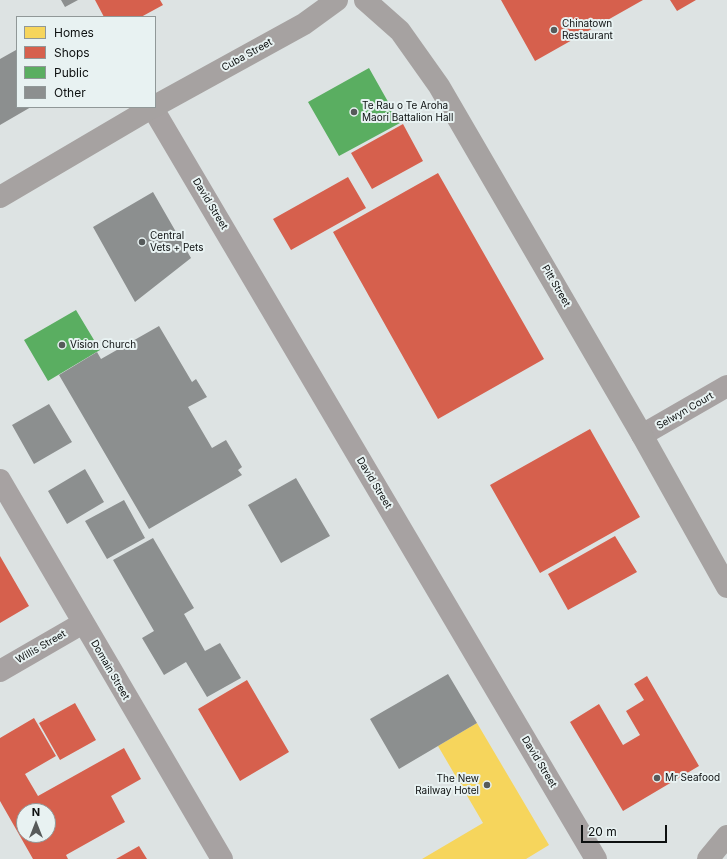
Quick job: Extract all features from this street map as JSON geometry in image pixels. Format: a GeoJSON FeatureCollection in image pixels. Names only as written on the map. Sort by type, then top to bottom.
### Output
{"type":"FeatureCollection","features":[{"type":"Feature","properties":{"kind":"main road","name":"Cuba Street"},"geometry":{"type":"LineString","coordinates":[[156,105],[304,24],[337,0]]}},
{"type":"Feature","properties":{"kind":"main road","name":"Pitt Street"},"geometry":{"type":"LineString","coordinates":[[365,0],[400,31],[439,86],[642,435],[727,587]]}},
{"type":"Feature","properties":{"kind":"main road","name":"Cuba Street"},"geometry":{"type":"LineString","coordinates":[[0,197],[151,108]]}},
{"type":"Feature","properties":{"kind":"main road"},"geometry":{"type":"LineString","coordinates":[[708,859],[727,836]]}},
{"type":"Feature","properties":{"kind":"main road"},"geometry":{"type":"LineString","coordinates":[[722,859],[727,856]]}},
{"type":"Feature","properties":{"kind":"street","name":"David Street"},"geometry":{"type":"LineString","coordinates":[[154,108],[596,859]]}},
{"type":"Feature","properties":{"kind":"street","name":"Selwyn Court"},"geometry":{"type":"LineString","coordinates":[[642,435],[727,386]]}},
{"type":"Feature","properties":{"kind":"street","name":"Domain Street"},"geometry":{"type":"LineString","coordinates":[[0,480],[222,859]]}},
{"type":"Feature","properties":{"kind":"street","name":"Willis Street"},"geometry":{"type":"LineString","coordinates":[[0,671],[83,623]]}},
{"type":"Feature","properties":{"kind":"building: Homes","name":"The New Railway Hotel"},"geometry":{"type":"Polygon","coordinates":[[[477,723],[549,845],[526,859],[422,859],[483,823],[438,746],[477,723]]]}},
{"type":"Feature","properties":{"kind":"building: Shops"},"geometry":{"type":"Polygon","coordinates":[[[95,0],[160,0],[163,5],[143,16],[103,16],[95,0]]]}},
{"type":"Feature","properties":{"kind":"building: Shops","name":"Chinatown Restaurant"},"geometry":{"type":"Polygon","coordinates":[[[501,0],[643,0],[535,61],[501,0]]]}},
{"type":"Feature","properties":{"kind":"building: Shops"},"geometry":{"type":"Polygon","coordinates":[[[670,0],[696,0],[677,11],[670,0]]]}},
{"type":"Feature","properties":{"kind":"building: Shops"},"geometry":{"type":"Polygon","coordinates":[[[403,124],[423,161],[372,189],[351,153],[403,124]]]}},
{"type":"Feature","properties":{"kind":"building: Shops"},"geometry":{"type":"Polygon","coordinates":[[[438,173],[544,359],[438,419],[333,232],[438,173]]]}},
{"type":"Feature","properties":{"kind":"building: Shops"},"geometry":{"type":"Polygon","coordinates":[[[348,177],[366,208],[291,250],[273,219],[348,177]]]}},
{"type":"Feature","properties":{"kind":"building: Shops"},"geometry":{"type":"Polygon","coordinates":[[[590,429],[640,517],[540,573],[490,485],[590,429]]]}},
{"type":"Feature","properties":{"kind":"building: Shops"},"geometry":{"type":"Polygon","coordinates":[[[615,536],[637,572],[568,610],[548,574],[615,536]]]}},
{"type":"Feature","properties":{"kind":"building: Shops"},"geometry":{"type":"Polygon","coordinates":[[[0,556],[29,606],[0,623],[0,556]]]}},
{"type":"Feature","properties":{"kind":"building: Shops"},"geometry":{"type":"Polygon","coordinates":[[[647,676],[699,766],[623,811],[570,722],[599,704],[623,745],[640,735],[626,711],[644,700],[634,684],[647,676]]]}},
{"type":"Feature","properties":{"kind":"building: Shops"},"geometry":{"type":"Polygon","coordinates":[[[247,680],[289,752],[240,781],[198,709],[247,680]]]}},
{"type":"Feature","properties":{"kind":"building: Shops"},"geometry":{"type":"Polygon","coordinates":[[[75,703],[96,740],[60,760],[39,723],[75,703]]]}},
{"type":"Feature","properties":{"kind":"building: Shops"},"geometry":{"type":"Polygon","coordinates":[[[34,718],[56,756],[25,774],[38,796],[124,748],[141,779],[111,796],[125,822],[66,855],[68,859],[33,859],[24,843],[56,843],[56,803],[16,803],[16,829],[0,801],[0,738],[34,718]]]}},
{"type":"Feature","properties":{"kind":"building: Shops"},"geometry":{"type":"Polygon","coordinates":[[[139,846],[147,859],[116,859],[139,846]]]}},
{"type":"Feature","properties":{"kind":"building: Public","name":"Te Rau o Te Aroha Maori Battalion Hall"},"geometry":{"type":"Polygon","coordinates":[[[369,68],[400,123],[339,156],[308,102],[369,68]]]}},
{"type":"Feature","properties":{"kind":"building: Public","name":"Vision Church"},"geometry":{"type":"Polygon","coordinates":[[[76,310],[100,350],[48,381],[24,340],[76,310]]]}},
{"type":"Feature","properties":{"kind":"building: Other"},"geometry":{"type":"Polygon","coordinates":[[[61,0],[78,0],[65,7],[61,0]]]}},
{"type":"Feature","properties":{"kind":"building: Other"},"geometry":{"type":"Polygon","coordinates":[[[16,50],[16,108],[29,108],[0,125],[0,59],[16,50]]]}},
{"type":"Feature","properties":{"kind":"building: Other","name":"Central Vets + Pets"},"geometry":{"type":"Polygon","coordinates":[[[153,192],[191,258],[135,302],[93,227],[153,192]]]}},
{"type":"Feature","properties":{"kind":"building: Other"},"geometry":{"type":"Polygon","coordinates":[[[159,326],[192,382],[196,379],[207,397],[188,407],[212,448],[226,440],[242,467],[238,470],[242,475],[149,529],[59,375],[97,352],[101,359],[159,326]]]}},
{"type":"Feature","properties":{"kind":"building: Other"},"geometry":{"type":"Polygon","coordinates":[[[49,404],[72,442],[34,464],[12,425],[49,404]]]}},
{"type":"Feature","properties":{"kind":"building: Other"},"geometry":{"type":"Polygon","coordinates":[[[85,469],[104,502],[67,524],[48,491],[85,469]]]}},
{"type":"Feature","properties":{"kind":"building: Other"},"geometry":{"type":"Polygon","coordinates":[[[296,478],[330,536],[281,563],[248,505],[296,478]]]}},
{"type":"Feature","properties":{"kind":"building: Other"},"geometry":{"type":"Polygon","coordinates":[[[124,500],[145,538],[107,559],[85,521],[124,500]]]}},
{"type":"Feature","properties":{"kind":"building: Other"},"geometry":{"type":"Polygon","coordinates":[[[153,538],[194,608],[184,614],[205,651],[220,643],[241,678],[207,697],[186,662],[164,675],[142,638],[154,631],[113,560],[153,538]]]}},
{"type":"Feature","properties":{"kind":"building: Other"},"geometry":{"type":"Polygon","coordinates":[[[448,674],[477,723],[399,769],[370,719],[448,674]]]}},
{"type":"Feature","properties":{"kind":"place","name":"Chinatown Restaurant"},"geometry":{"type":"Point","coordinates":[554,30]}},
{"type":"Feature","properties":{"kind":"place","name":"Te Rau o Te Aroha Maori Battalion Hall"},"geometry":{"type":"Point","coordinates":[354,112]}},
{"type":"Feature","properties":{"kind":"place","name":"Central Vets + Pets"},"geometry":{"type":"Point","coordinates":[142,242]}},
{"type":"Feature","properties":{"kind":"place","name":"Vision Church"},"geometry":{"type":"Point","coordinates":[62,345]}},
{"type":"Feature","properties":{"kind":"place","name":"Mr Seafood"},"geometry":{"type":"Point","coordinates":[657,778]}},
{"type":"Feature","properties":{"kind":"place","name":"The New Railway Hotel"},"geometry":{"type":"Point","coordinates":[487,785]}}]}
